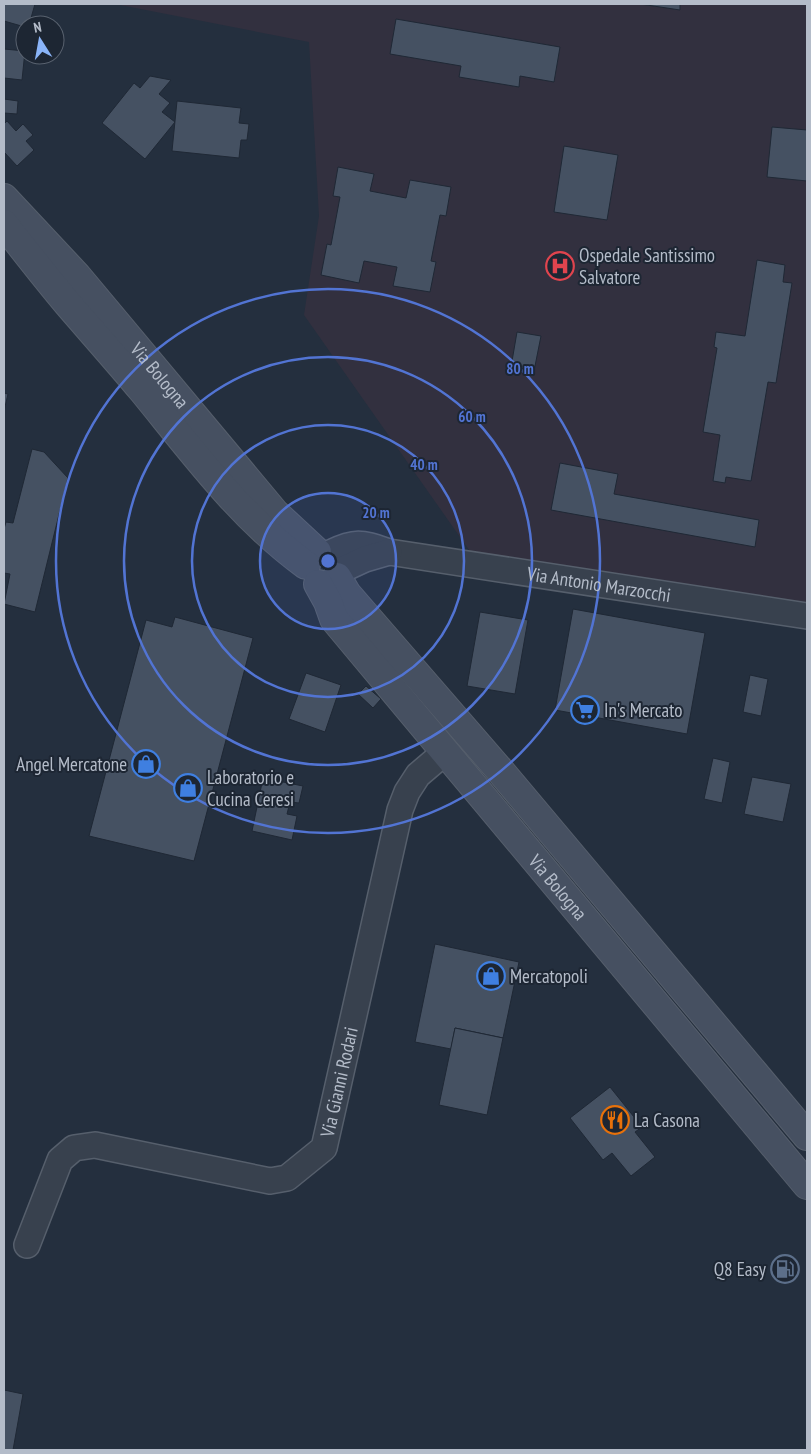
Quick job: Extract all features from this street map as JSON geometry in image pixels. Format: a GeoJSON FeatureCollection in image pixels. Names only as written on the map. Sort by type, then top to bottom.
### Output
{"type":"FeatureCollection","features":[{"type":"Feature","properties":{"kind":"main road","name":"Via Bologna"},"geometry":{"type":"LineString","coordinates":[[4,198],[30,257],[67,304],[214,476],[259,526],[287,552],[324,567]]}},
{"type":"Feature","properties":{"kind":"main road","name":"Via Bologna"},"geometry":{"type":"LineString","coordinates":[[13,221],[77,276],[275,513],[324,567],[509,782],[807,1136]]}},
{"type":"Feature","properties":{"kind":"main road","name":"Via Bologna"},"geometry":{"type":"LineString","coordinates":[[324,567],[328,602],[334,619],[807,1185]]}},
{"type":"Feature","properties":{"kind":"street"},"geometry":{"type":"LineString","coordinates":[[100,304],[102,326],[136,370],[136,383]]}},
{"type":"Feature","properties":{"kind":"street","name":"Via Antonio Marzocchi"},"geometry":{"type":"LineString","coordinates":[[324,567],[347,544],[365,544],[390,552],[807,616]]}},
{"type":"Feature","properties":{"kind":"street","name":"Via Gianni Rodari"},"geometry":{"type":"LineString","coordinates":[[27,1244],[60,1160],[74,1148],[95,1145],[270,1181],[287,1178],[324,1148],[400,810],[407,792],[418,776],[445,752]]}},
{"type":"Feature","properties":{"kind":"shaded area","name":"Ospedale Santissimo Salvatore"},"geometry":{"type":"Polygon","coordinates":[[[115,4],[807,4],[807,617],[474,557],[304,315],[319,216],[309,42],[115,4]]]}},
{"type":"Feature","properties":{"kind":"building"},"geometry":{"type":"Polygon","coordinates":[[[4,4],[35,4],[32,15],[15,15],[15,24],[4,21],[4,4]]]}},
{"type":"Feature","properties":{"kind":"building"},"geometry":{"type":"Polygon","coordinates":[[[640,4],[680,4],[680,10],[640,4]]]}},
{"type":"Feature","properties":{"kind":"building"},"geometry":{"type":"Polygon","coordinates":[[[396,19],[560,47],[554,82],[520,76],[519,87],[459,77],[461,66],[390,54],[396,19]]]}},
{"type":"Feature","properties":{"kind":"building"},"geometry":{"type":"Polygon","coordinates":[[[4,49],[15,50],[15,65],[24,65],[22,80],[4,78],[4,49]]]}},
{"type":"Feature","properties":{"kind":"building"},"geometry":{"type":"Polygon","coordinates":[[[150,76],[171,80],[159,94],[170,103],[162,112],[175,122],[145,159],[102,123],[134,83],[140,88],[150,76]]]}},
{"type":"Feature","properties":{"kind":"building"},"geometry":{"type":"Polygon","coordinates":[[[4,99],[18,101],[17,114],[4,113],[4,99]]]}},
{"type":"Feature","properties":{"kind":"building"},"geometry":{"type":"Polygon","coordinates":[[[177,101],[241,108],[239,123],[249,124],[247,140],[241,140],[239,158],[172,151],[177,101]]]}},
{"type":"Feature","properties":{"kind":"building"},"geometry":{"type":"Polygon","coordinates":[[[7,121],[16,131],[23,124],[33,135],[26,141],[34,150],[17,166],[4,152],[4,124],[7,121]]]}},
{"type":"Feature","properties":{"kind":"building"},"geometry":{"type":"Polygon","coordinates":[[[772,127],[807,130],[807,181],[767,177],[772,127]]]}},
{"type":"Feature","properties":{"kind":"building"},"geometry":{"type":"Polygon","coordinates":[[[564,146],[618,155],[607,220],[554,212],[564,146]]]}},
{"type":"Feature","properties":{"kind":"building"},"geometry":{"type":"Polygon","coordinates":[[[338,167],[374,174],[370,191],[406,198],[410,180],[451,187],[446,216],[440,215],[431,261],[436,262],[430,292],[393,286],[397,267],[364,261],[359,283],[321,275],[327,244],[331,245],[340,197],[333,196],[338,167]]]}},
{"type":"Feature","properties":{"kind":"building"},"geometry":{"type":"Polygon","coordinates":[[[757,260],[785,265],[783,282],[792,283],[776,383],[768,382],[751,481],[726,477],[725,483],[713,481],[720,435],[703,432],[717,348],[714,347],[716,332],[745,336],[757,260]]]}},
{"type":"Feature","properties":{"kind":"building"},"geometry":{"type":"Polygon","coordinates":[[[517,332],[541,336],[534,371],[511,367],[517,332]]]}},
{"type":"Feature","properties":{"kind":"building"},"geometry":{"type":"Polygon","coordinates":[[[4,393],[8,394],[4,411],[4,393]]]}},
{"type":"Feature","properties":{"kind":"building"},"geometry":{"type":"Polygon","coordinates":[[[32,449],[44,452],[68,478],[35,612],[4,604],[10,574],[4,573],[4,529],[6,522],[13,523],[32,449]]]}},
{"type":"Feature","properties":{"kind":"building"},"geometry":{"type":"Polygon","coordinates":[[[560,463],[618,474],[614,494],[759,520],[755,547],[551,510],[560,463]]]}},
{"type":"Feature","properties":{"kind":"building"},"geometry":{"type":"Polygon","coordinates":[[[573,609],[705,633],[687,734],[555,710],[573,609]]]}},
{"type":"Feature","properties":{"kind":"building"},"geometry":{"type":"Polygon","coordinates":[[[480,612],[528,620],[515,694],[467,686],[480,612]]]}},
{"type":"Feature","properties":{"kind":"building"},"geometry":{"type":"Polygon","coordinates":[[[175,617],[253,638],[194,861],[89,836],[146,620],[172,627],[175,617]]]}},
{"type":"Feature","properties":{"kind":"building"},"geometry":{"type":"Polygon","coordinates":[[[306,673],[341,685],[325,732],[289,719],[306,673]]]}},
{"type":"Feature","properties":{"kind":"building"},"geometry":{"type":"Polygon","coordinates":[[[750,675],[768,679],[761,716],[743,712],[750,675]]]}},
{"type":"Feature","properties":{"kind":"building"},"geometry":{"type":"Polygon","coordinates":[[[366,686],[381,699],[373,708],[358,694],[366,686]]]}},
{"type":"Feature","properties":{"kind":"building"},"geometry":{"type":"Polygon","coordinates":[[[713,758],[730,762],[722,803],[704,799],[713,758]]]}},
{"type":"Feature","properties":{"kind":"building"},"geometry":{"type":"Polygon","coordinates":[[[752,777],[791,784],[783,822],[744,814],[752,777]]]}},
{"type":"Feature","properties":{"kind":"building"},"geometry":{"type":"Polygon","coordinates":[[[263,778],[303,786],[299,803],[290,802],[287,814],[297,816],[292,840],[252,831],[263,778]]]}},
{"type":"Feature","properties":{"kind":"building"},"geometry":{"type":"Polygon","coordinates":[[[435,944],[519,962],[503,1038],[455,1028],[451,1049],[415,1042],[435,944]]]}},
{"type":"Feature","properties":{"kind":"building"},"geometry":{"type":"Polygon","coordinates":[[[455,1028],[503,1038],[487,1115],[439,1105],[455,1028]]]}},
{"type":"Feature","properties":{"kind":"building"},"geometry":{"type":"Polygon","coordinates":[[[610,1087],[642,1127],[635,1132],[655,1157],[631,1176],[612,1153],[603,1160],[570,1118],[610,1087]]]}},
{"type":"Feature","properties":{"kind":"building"},"geometry":{"type":"Polygon","coordinates":[[[4,1390],[23,1394],[13,1450],[4,1450],[4,1390]]]}},
{"type":"Feature","properties":{"kind":"place","name":"Ospedale Santissimo Salvatore"},"geometry":{"type":"Point","coordinates":[560,266]}},
{"type":"Feature","properties":{"kind":"place","name":"In's Mercato"},"geometry":{"type":"Point","coordinates":[585,710]}},
{"type":"Feature","properties":{"kind":"place","name":"Angel Mercatone"},"geometry":{"type":"Point","coordinates":[146,764]}},
{"type":"Feature","properties":{"kind":"place","name":"Laboratorio e Cucina Ceresi"},"geometry":{"type":"Point","coordinates":[188,788]}},
{"type":"Feature","properties":{"kind":"place","name":"Mercatopoli"},"geometry":{"type":"Point","coordinates":[491,976]}},
{"type":"Feature","properties":{"kind":"place","name":"La Casona"},"geometry":{"type":"Point","coordinates":[615,1120]}},
{"type":"Feature","properties":{"kind":"place","name":"Q8 Easy"},"geometry":{"type":"Point","coordinates":[785,1269]}}]}
